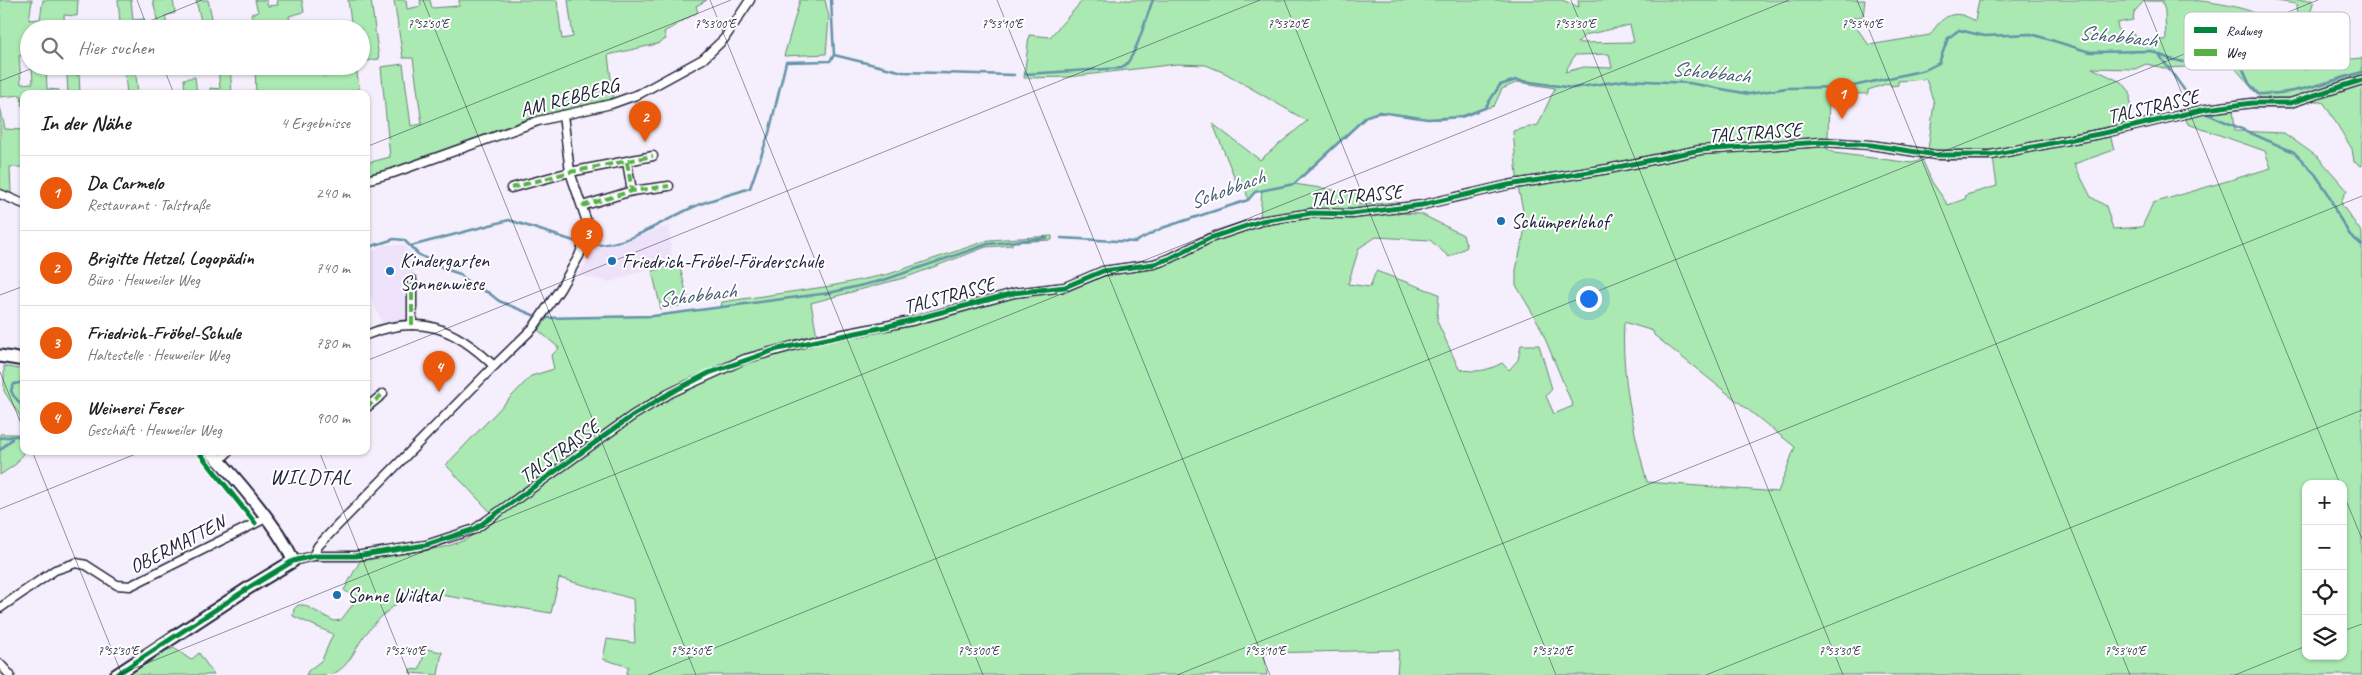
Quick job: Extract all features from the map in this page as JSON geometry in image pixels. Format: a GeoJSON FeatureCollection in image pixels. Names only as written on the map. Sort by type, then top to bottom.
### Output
{"type":"FeatureCollection","features":[{"type":"Feature","properties":{"kind":"street","name":"AM REBBERG"},"geometry":{"type":"LineString","coordinates":[[370,179],[393,173],[538,121],[611,104],[639,94],[703,59],[724,39],[750,0]]}},
{"type":"Feature","properties":{"kind":"street","name":"TALSTRASSE"},"geometry":{"type":"LineString","coordinates":[[116,675],[293,561],[312,556],[356,556],[426,546],[475,529],[632,416],[670,393],[744,359],[818,339],[916,320],[1014,293],[1065,287],[1111,270],[1154,264],[1172,258],[1210,238],[1260,221],[1312,213],[1352,214],[1422,205],[1508,185],[1710,150],[1823,142],[1871,145],[1936,155],[1991,155],[2109,132],[2202,110],[2252,103],[2290,103],[2362,80]]}},
{"type":"Feature","properties":{"kind":"street"},"geometry":{"type":"LineString","coordinates":[[312,556],[318,546],[336,527],[538,322],[565,281],[585,240],[588,224],[570,172],[563,114]]}},
{"type":"Feature","properties":{"kind":"street"},"geometry":{"type":"LineString","coordinates":[[511,188],[570,172],[654,156]]}},
{"type":"Feature","properties":{"kind":"street"},"geometry":{"type":"LineString","coordinates":[[627,162],[632,191]]}},
{"type":"Feature","properties":{"kind":"street"},"geometry":{"type":"LineString","coordinates":[[582,206],[632,191],[669,186]]}},
{"type":"Feature","properties":{"kind":"street"},"geometry":{"type":"LineString","coordinates":[[0,194],[20,202]]}},
{"type":"Feature","properties":{"kind":"street"},"geometry":{"type":"LineString","coordinates":[[412,280],[412,325]]}},
{"type":"Feature","properties":{"kind":"street"},"geometry":{"type":"LineString","coordinates":[[370,334],[398,324],[436,328],[458,336],[476,348],[494,366]]}},
{"type":"Feature","properties":{"kind":"street"},"geometry":{"type":"LineString","coordinates":[[0,356],[20,359]]}},
{"type":"Feature","properties":{"kind":"street"},"geometry":{"type":"LineString","coordinates":[[370,405],[383,394]]}},
{"type":"Feature","properties":{"kind":"street"},"geometry":{"type":"LineString","coordinates":[[214,455],[266,518],[293,561]]}},
{"type":"Feature","properties":{"kind":"street"},"geometry":{"type":"LineString","coordinates":[[220,461],[225,455]]}},
{"type":"Feature","properties":{"kind":"street","name":"OBERMATTEN"},"geometry":{"type":"LineString","coordinates":[[0,608],[56,570],[76,563],[86,565],[117,585],[130,586],[266,518]]}},
{"type":"Feature","properties":{"kind":"street"},"geometry":{"type":"LineString","coordinates":[[0,664],[10,675]]}},
{"type":"Feature","properties":{"kind":"shaded area"},"geometry":{"type":"Polygon","coordinates":[[[669,226],[672,261],[610,282],[579,275],[594,249],[669,226]]]}},
{"type":"Feature","properties":{"kind":"shaded area","name":"Kindergarten Sonnenwiese"},"geometry":{"type":"Polygon","coordinates":[[[383,245],[403,245],[415,257],[410,321],[382,323],[370,294],[370,253],[383,245]]]}},
{"type":"Feature","properties":{"kind":"green space"},"geometry":{"type":"Polygon","coordinates":[[[0,0],[32,0],[29,20],[20,20],[19,56],[21,84],[33,83],[33,75],[46,75],[47,89],[59,90],[20,90],[20,95],[0,97],[0,0]]]}},
{"type":"Feature","properties":{"kind":"green space"},"geometry":{"type":"Polygon","coordinates":[[[43,0],[78,0],[77,16],[64,15],[64,20],[29,20],[40,19],[43,0]]]}},
{"type":"Feature","properties":{"kind":"green space"},"geometry":{"type":"Polygon","coordinates":[[[118,0],[131,0],[133,20],[120,20],[118,0]]]}},
{"type":"Feature","properties":{"kind":"green space"},"geometry":{"type":"Polygon","coordinates":[[[153,0],[173,0],[175,13],[165,16],[166,20],[157,20],[153,0]]]}},
{"type":"Feature","properties":{"kind":"green space"},"geometry":{"type":"Polygon","coordinates":[[[196,0],[208,0],[212,18],[201,20],[196,0]]]}},
{"type":"Feature","properties":{"kind":"green space"},"geometry":{"type":"Polygon","coordinates":[[[255,0],[266,0],[268,6],[278,5],[277,0],[302,0],[304,12],[289,16],[290,20],[253,20],[251,14],[258,12],[255,0]]]}},
{"type":"Feature","properties":{"kind":"green space"},"geometry":{"type":"Polygon","coordinates":[[[348,0],[371,0],[379,59],[370,60],[370,20],[351,20],[348,0]]]}},
{"type":"Feature","properties":{"kind":"green space"},"geometry":{"type":"Polygon","coordinates":[[[394,0],[406,0],[407,9],[421,6],[420,0],[430,0],[432,8],[459,6],[459,0],[557,0],[562,39],[573,37],[568,0],[707,0],[696,6],[698,12],[664,32],[666,39],[657,44],[608,55],[614,102],[537,120],[448,153],[370,175],[370,162],[390,157],[381,67],[403,64],[411,126],[422,124],[413,58],[403,58],[394,0]]]}},
{"type":"Feature","properties":{"kind":"green space"},"geometry":{"type":"Polygon","coordinates":[[[800,0],[825,0],[829,17],[826,54],[784,56],[800,0]]]}},
{"type":"Feature","properties":{"kind":"green space"},"geometry":{"type":"Polygon","coordinates":[[[1083,0],[1562,0],[1579,7],[1578,0],[1865,0],[1863,16],[1850,19],[1869,45],[1930,35],[1944,18],[1955,14],[1975,21],[1979,0],[2192,0],[2250,11],[2252,12],[2184,12],[2184,67],[2164,68],[2146,64],[2135,69],[2092,68],[2123,83],[2130,92],[2131,122],[1992,151],[1948,153],[1928,150],[1934,103],[1926,79],[1898,81],[1898,85],[1891,86],[1889,83],[1868,90],[1868,94],[1829,93],[1828,138],[1824,138],[1823,146],[1834,153],[1912,163],[1919,161],[1921,157],[1932,182],[1948,205],[1965,199],[1966,195],[1997,186],[1993,158],[2110,134],[2114,150],[2074,164],[2091,197],[2106,206],[2113,229],[2142,227],[2153,203],[2271,168],[2265,151],[2188,124],[2186,120],[2194,114],[2233,108],[2235,131],[2284,133],[2319,158],[2347,190],[2341,201],[2342,205],[2362,233],[2362,675],[1397,675],[1399,650],[1264,653],[1267,675],[626,675],[629,667],[603,659],[607,639],[635,643],[633,599],[559,578],[551,613],[422,592],[413,595],[397,604],[374,624],[347,663],[338,671],[333,674],[306,675],[308,671],[322,660],[333,634],[293,616],[294,609],[298,605],[304,605],[334,621],[341,620],[354,603],[354,597],[344,590],[360,561],[445,547],[465,540],[497,519],[446,465],[531,376],[554,369],[551,356],[559,348],[538,330],[548,318],[653,316],[721,307],[722,302],[831,286],[889,274],[989,240],[1052,236],[1052,240],[1012,242],[1012,245],[986,247],[907,277],[811,303],[817,336],[884,326],[1012,290],[1015,297],[1066,290],[1105,275],[1173,261],[1211,241],[1262,224],[1260,217],[1262,190],[1255,192],[1248,200],[1245,185],[1238,186],[1213,124],[1260,160],[1307,121],[1225,73],[1206,65],[1177,64],[1068,77],[1024,78],[1029,35],[1050,37],[1083,0]],[[2144,1],[2134,12],[2133,20],[2117,23],[2120,37],[2134,34],[2138,39],[2166,40],[2165,11],[2162,1],[2144,1]],[[1630,25],[1585,35],[1577,43],[1634,42],[1630,25]],[[1609,54],[1575,55],[1565,72],[1584,67],[1612,68],[1609,54]],[[1518,82],[1502,89],[1494,106],[1444,119],[1385,113],[1367,116],[1294,184],[1360,194],[1359,205],[1397,202],[1398,213],[1421,214],[1463,235],[1467,247],[1449,257],[1430,240],[1376,237],[1359,248],[1348,284],[1370,287],[1376,271],[1439,294],[1437,321],[1459,369],[1481,370],[1502,363],[1509,370],[1518,360],[1521,345],[1539,345],[1552,389],[1546,396],[1554,414],[1573,406],[1539,324],[1516,285],[1516,270],[1526,224],[1518,187],[1513,131],[1538,125],[1555,88],[1518,82]],[[1624,322],[1626,382],[1637,442],[1647,482],[1778,492],[1795,447],[1654,335],[1653,331],[1624,322]]]}},
{"type":"Feature","properties":{"kind":"green space"},"geometry":{"type":"Polygon","coordinates":[[[2270,0],[2314,0],[2310,12],[2297,12],[2296,4],[2270,0]]]}},
{"type":"Feature","properties":{"kind":"green space"},"geometry":{"type":"Polygon","coordinates":[[[2350,58],[2362,58],[2362,166],[2354,162],[2352,149],[2324,103],[2314,100],[2291,107],[2263,107],[2261,99],[2237,70],[2350,70],[2350,58]]]}},
{"type":"Feature","properties":{"kind":"green space"},"geometry":{"type":"Polygon","coordinates":[[[67,75],[79,75],[80,90],[68,90],[67,75]]]}},
{"type":"Feature","properties":{"kind":"green space"},"geometry":{"type":"Polygon","coordinates":[[[125,75],[136,75],[138,90],[127,90],[125,75]]]}},
{"type":"Feature","properties":{"kind":"green space"},"geometry":{"type":"Polygon","coordinates":[[[219,75],[231,75],[232,90],[210,90],[210,88],[220,89],[219,75]]]}},
{"type":"Feature","properties":{"kind":"green space"},"geometry":{"type":"Polygon","coordinates":[[[255,75],[357,75],[359,90],[256,90],[255,75]]]}},
{"type":"Feature","properties":{"kind":"green space"},"geometry":{"type":"Polygon","coordinates":[[[195,77],[197,90],[185,90],[184,79],[195,77]]]}},
{"type":"Feature","properties":{"kind":"green space"},"geometry":{"type":"Polygon","coordinates":[[[0,106],[5,129],[20,130],[20,167],[10,167],[11,195],[0,189],[0,106]]]}},
{"type":"Feature","properties":{"kind":"green space"},"geometry":{"type":"Polygon","coordinates":[[[679,263],[689,304],[661,309],[652,271],[679,263]]]}},
{"type":"Feature","properties":{"kind":"green space"},"geometry":{"type":"Polygon","coordinates":[[[4,366],[20,369],[20,416],[4,391],[4,366]]]}},
{"type":"Feature","properties":{"kind":"green space"},"geometry":{"type":"Polygon","coordinates":[[[0,434],[20,434],[20,455],[22,455],[16,464],[0,475],[0,434]]]}},
{"type":"Feature","properties":{"kind":"green space"},"geometry":{"type":"Polygon","coordinates":[[[174,648],[191,660],[199,653],[214,675],[128,675],[161,652],[174,648]]]}},
{"type":"Feature","properties":{"kind":"green space"},"geometry":{"type":"Polygon","coordinates":[[[426,649],[442,652],[438,675],[410,673],[410,669],[419,670],[426,649]]]}},
{"type":"Feature","properties":{"kind":"waterway"},"geometry":{"type":"LineString","coordinates":[[831,0],[834,55]]}},
{"type":"Feature","properties":{"kind":"waterway"},"geometry":{"type":"LineString","coordinates":[[1025,74],[1122,68],[1132,56],[1153,0]]}},
{"type":"Feature","properties":{"kind":"waterway","name":"Schobbach"},"geometry":{"type":"LineString","coordinates":[[1061,238],[1135,242],[1162,228],[1248,200],[1255,192],[1294,184],[1367,116],[1379,112],[1428,119],[1461,117],[1485,108],[1500,85],[1516,80],[1573,88],[1627,80],[1689,83],[1749,94],[1787,88],[1849,87],[1925,70],[1939,63],[1948,38],[1959,30],[1985,36],[2031,34],[2090,52],[2151,51],[2170,59],[2184,62]]}},
{"type":"Feature","properties":{"kind":"waterway"},"geometry":{"type":"LineString","coordinates":[[590,245],[619,242],[698,205],[750,188],[769,133],[786,62],[830,61],[834,55],[903,72],[1014,75]]}},
{"type":"Feature","properties":{"kind":"waterway"},"geometry":{"type":"LineString","coordinates":[[2159,55],[2198,109]]}},
{"type":"Feature","properties":{"kind":"waterway","name":"Schobbach"},"geometry":{"type":"LineString","coordinates":[[2243,70],[2249,83],[2258,94],[2298,90],[2362,72]]}},
{"type":"Feature","properties":{"kind":"waterway"},"geometry":{"type":"LineString","coordinates":[[2203,112],[2294,152],[2315,174],[2328,193],[2336,212],[2350,235],[2362,245]]}},
{"type":"Feature","properties":{"kind":"waterway"},"geometry":{"type":"LineString","coordinates":[[411,246],[509,220],[580,243]]}},
{"type":"Feature","properties":{"kind":"waterway","name":"Schobbach"},"geometry":{"type":"LineString","coordinates":[[543,318],[653,316],[829,293],[884,280],[988,244],[1047,238]]}},
{"type":"Feature","properties":{"kind":"waterway","name":"Schobbach"},"geometry":{"type":"LineString","coordinates":[[370,247],[394,239],[404,240],[418,254],[445,269],[460,274],[471,285],[489,293],[499,301],[538,317]]}},
{"type":"Feature","properties":{"kind":"waterway","name":"Schobbach"},"geometry":{"type":"LineString","coordinates":[[20,383],[14,384],[11,390],[20,403]]}},
{"type":"Feature","properties":{"kind":"waterway","name":"Schobbach"},"geometry":{"type":"LineString","coordinates":[[0,438],[20,436]]}},
{"type":"Feature","properties":{"kind":"waterway"},"geometry":{"type":"LineString","coordinates":[[0,450],[12,439]]}},
{"type":"Feature","properties":{"kind":"marked path"},"geometry":{"type":"LineString","coordinates":[[511,188],[570,172],[653,156]]}},
{"type":"Feature","properties":{"kind":"marked path"},"geometry":{"type":"LineString","coordinates":[[627,162],[632,191]]}},
{"type":"Feature","properties":{"kind":"marked path"},"geometry":{"type":"LineString","coordinates":[[582,206],[632,191],[669,186]]}},
{"type":"Feature","properties":{"kind":"marked path"},"geometry":{"type":"LineString","coordinates":[[412,280],[412,325]]}},
{"type":"Feature","properties":{"kind":"marked path"},"geometry":{"type":"LineString","coordinates":[[370,405],[383,394]]}},
{"type":"Feature","properties":{"kind":"cycle path"},"geometry":{"type":"LineString","coordinates":[[116,675],[293,561],[313,556],[356,556],[426,545],[475,529],[632,416],[670,393],[709,373],[778,349],[885,327],[1014,293],[1065,287],[1103,271],[1154,264],[1171,258],[1210,238],[1261,221],[1312,213],[1352,214],[1422,205],[1508,185],[1608,169],[1700,150],[1823,142],[1871,145],[1936,155],[1991,155],[2109,132],[2206,109],[2252,103],[2290,103],[2362,80]]}},
{"type":"Feature","properties":{"kind":"cycle path"},"geometry":{"type":"LineString","coordinates":[[201,455],[255,523]]}},
{"type":"Feature","properties":{"kind":"place","name":"Da Carmelo"},"geometry":{"type":"Point","coordinates":[1842,119]}},
{"type":"Feature","properties":{"kind":"place","name":"Brigitte Hetzel, Logopädin"},"geometry":{"type":"Point","coordinates":[645,142]}},
{"type":"Feature","properties":{"kind":"place","name":"Schümperlehof"},"geometry":{"type":"Point","coordinates":[1501,221]}},
{"type":"Feature","properties":{"kind":"place","name":"Friedrich-Fröbel-Schule"},"geometry":{"type":"Point","coordinates":[587,259]}},
{"type":"Feature","properties":{"kind":"place","name":"Friedrich-Fröbel-Förderschule"},"geometry":{"type":"Point","coordinates":[612,261]}},
{"type":"Feature","properties":{"kind":"place","name":"Kindergarten Sonnenwiese"},"geometry":{"type":"Point","coordinates":[390,271]}},
{"type":"Feature","properties":{"kind":"place","name":"Weinerei Feser"},"geometry":{"type":"Point","coordinates":[439,392]}},
{"type":"Feature","properties":{"kind":"place","name":"Sonne Wildtal"},"geometry":{"type":"Point","coordinates":[337,595]}},
{"type":"Feature","properties":{"kind":"district","name":"WILDTAL"},"geometry":{"type":"Point","coordinates":[311,476]}}]}
